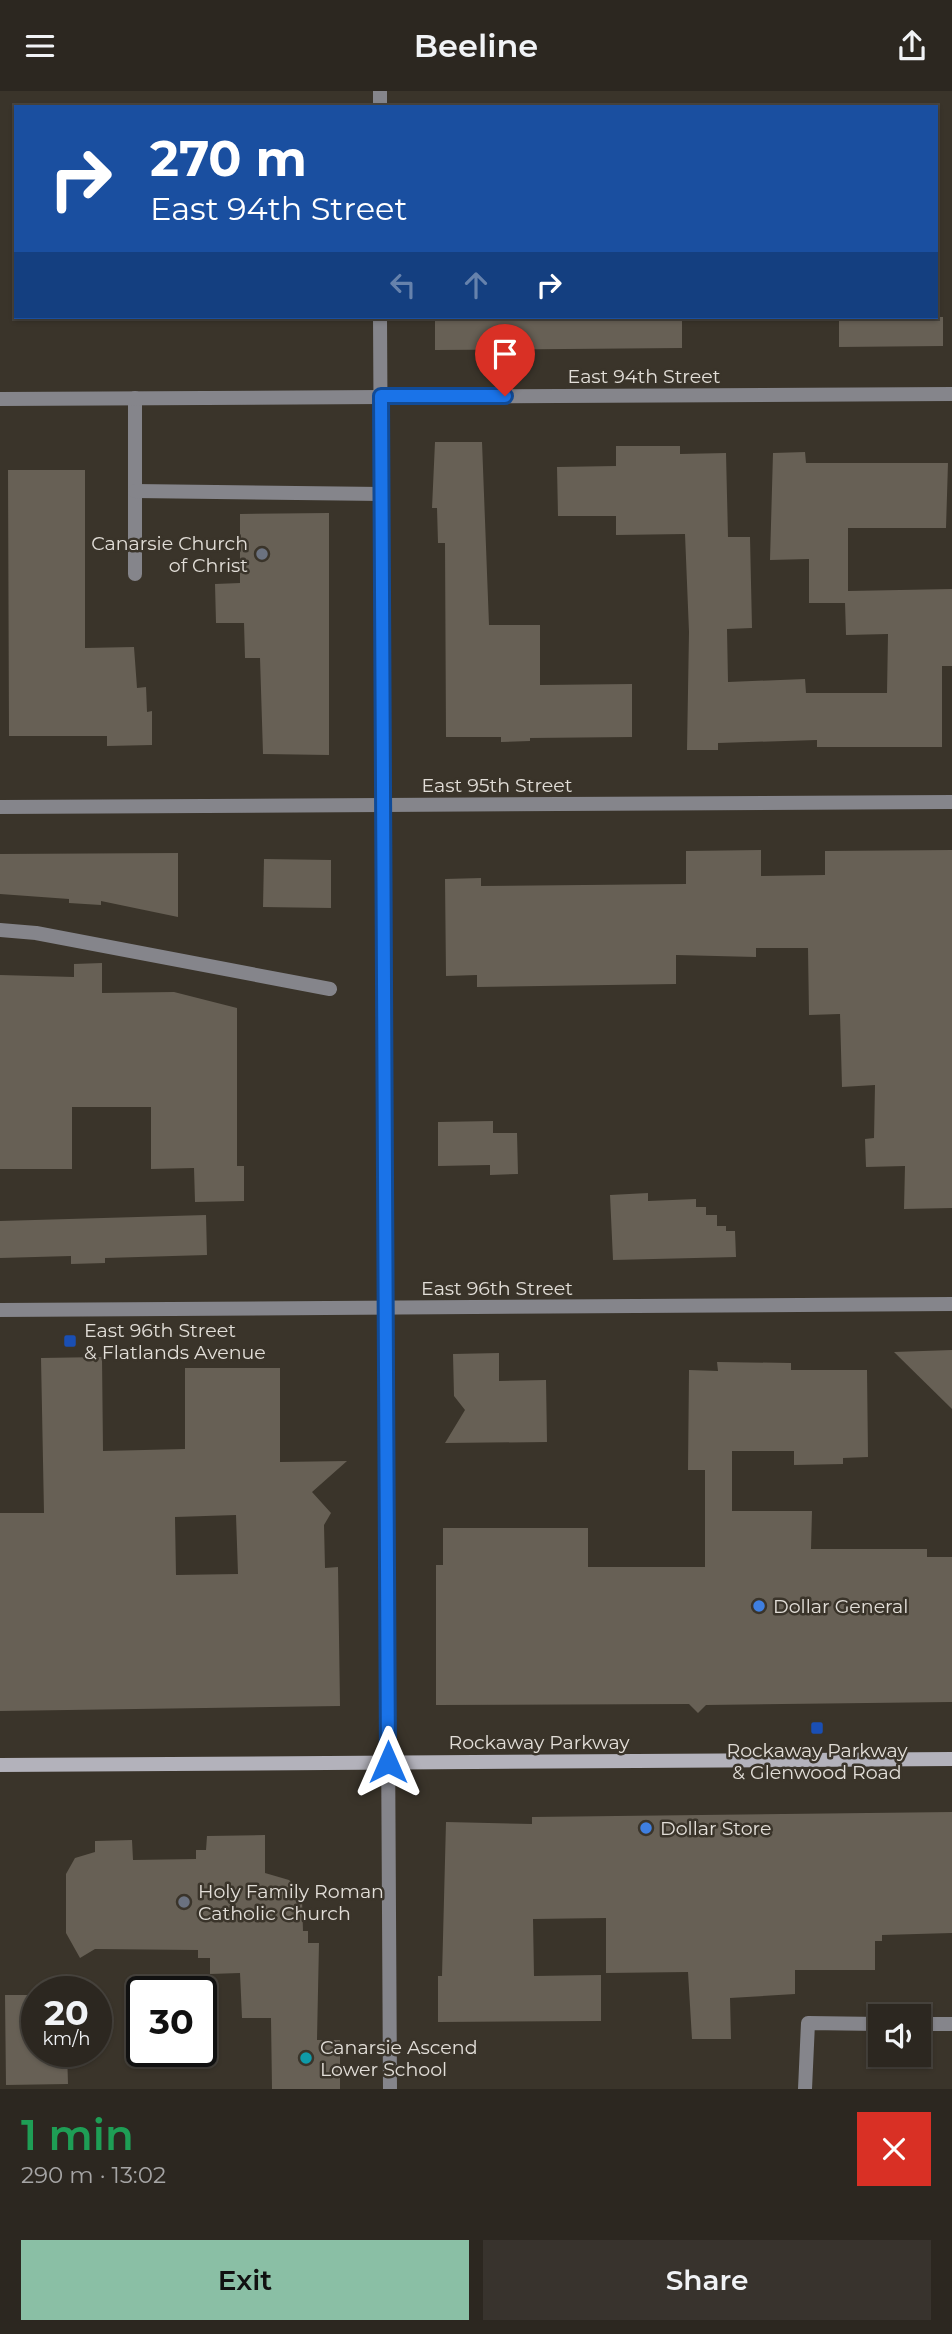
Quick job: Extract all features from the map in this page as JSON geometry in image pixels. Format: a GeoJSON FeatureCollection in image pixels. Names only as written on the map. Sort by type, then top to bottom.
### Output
{"type":"FeatureCollection","features":[{"type":"Feature","properties":{"kind":"street"},"geometry":{"type":"LineString","coordinates":[[380,319],[390,2089]]}},
{"type":"Feature","properties":{"kind":"street","name":"East 94th Street"},"geometry":{"type":"LineString","coordinates":[[0,399],[952,394]]}},
{"type":"Feature","properties":{"kind":"street"},"geometry":{"type":"LineString","coordinates":[[135,398],[135,574]]}},
{"type":"Feature","properties":{"kind":"street"},"geometry":{"type":"LineString","coordinates":[[135,491],[382,494]]}},
{"type":"Feature","properties":{"kind":"street","name":"East 95th Street"},"geometry":{"type":"LineString","coordinates":[[0,807],[952,802]]}},
{"type":"Feature","properties":{"kind":"street"},"geometry":{"type":"LineString","coordinates":[[0,930],[36,933],[330,989]]}},
{"type":"Feature","properties":{"kind":"street","name":"East 96th Street"},"geometry":{"type":"LineString","coordinates":[[0,1310],[952,1304]]}},
{"type":"Feature","properties":{"kind":"street","name":"Rockaway Parkway"},"geometry":{"type":"LineString","coordinates":[[0,1765],[952,1759]]}},
{"type":"Feature","properties":{"kind":"street"},"geometry":{"type":"LineString","coordinates":[[806,2089],[808,2023],[868,2024]]}},
{"type":"Feature","properties":{"kind":"street"},"geometry":{"type":"LineString","coordinates":[[931,2024],[952,2024]]}},
{"type":"Feature","properties":{"kind":"building"},"geometry":{"type":"Polygon","coordinates":[[[943,317],[943,346],[839,347],[839,319],[943,317]]]}},
{"type":"Feature","properties":{"kind":"building"},"geometry":{"type":"Polygon","coordinates":[[[435,319],[682,319],[682,348],[435,350],[435,319]]]}},
{"type":"Feature","properties":{"kind":"building"},"geometry":{"type":"Polygon","coordinates":[[[435,442],[482,442],[489,625],[540,625],[540,685],[632,684],[632,737],[530,738],[530,741],[501,742],[501,737],[446,737],[445,543],[438,543],[437,508],[432,508],[435,442]]]}},
{"type":"Feature","properties":{"kind":"building"},"geometry":{"type":"Polygon","coordinates":[[[616,446],[680,446],[680,454],[726,453],[728,537],[750,537],[752,628],[727,629],[728,682],[805,679],[806,693],[887,693],[888,634],[846,635],[845,603],[809,603],[809,559],[770,560],[773,453],[805,452],[806,463],[948,463],[946,528],[848,528],[848,591],[952,589],[952,666],[942,666],[942,747],[817,747],[817,740],[718,743],[718,750],[687,750],[689,632],[685,534],[616,535],[616,516],[558,516],[557,467],[616,466],[616,446]]]}},
{"type":"Feature","properties":{"kind":"building"},"geometry":{"type":"Polygon","coordinates":[[[8,470],[85,470],[85,648],[134,647],[137,688],[146,687],[147,712],[152,711],[152,745],[107,746],[107,736],[9,736],[8,470]]]}},
{"type":"Feature","properties":{"kind":"building"},"geometry":{"type":"Polygon","coordinates":[[[329,513],[329,755],[263,754],[260,658],[245,658],[244,623],[216,623],[215,584],[240,583],[240,514],[329,513]]]}},
{"type":"Feature","properties":{"kind":"building"},"geometry":{"type":"Polygon","coordinates":[[[761,850],[761,876],[825,875],[825,851],[952,850],[952,1208],[904,1209],[905,1166],[866,1167],[865,1139],[874,1138],[875,1085],[842,1087],[840,1014],[809,1015],[808,948],[756,948],[756,957],[676,955],[676,984],[477,987],[477,975],[446,976],[445,879],[481,878],[481,886],[686,884],[686,851],[761,850]]]}},
{"type":"Feature","properties":{"kind":"building"},"geometry":{"type":"Polygon","coordinates":[[[178,853],[178,917],[101,901],[101,905],[69,903],[69,899],[0,894],[0,854],[178,853]]]}},
{"type":"Feature","properties":{"kind":"building"},"geometry":{"type":"Polygon","coordinates":[[[264,859],[331,860],[331,908],[263,907],[264,859]]]}},
{"type":"Feature","properties":{"kind":"building"},"geometry":{"type":"Polygon","coordinates":[[[102,963],[102,993],[174,992],[237,1008],[237,1166],[244,1166],[244,1201],[195,1202],[194,1168],[151,1169],[151,1107],[72,1107],[72,1169],[0,1169],[0,975],[74,977],[74,964],[102,963]]]}},
{"type":"Feature","properties":{"kind":"building"},"geometry":{"type":"Polygon","coordinates":[[[493,1121],[493,1133],[517,1133],[518,1174],[490,1175],[490,1165],[438,1166],[438,1122],[493,1121]]]}},
{"type":"Feature","properties":{"kind":"building"},"geometry":{"type":"Polygon","coordinates":[[[648,1193],[648,1201],[696,1199],[696,1207],[706,1207],[706,1215],[717,1215],[717,1226],[726,1226],[726,1231],[735,1231],[736,1257],[613,1260],[610,1195],[648,1193]]]}},
{"type":"Feature","properties":{"kind":"building"},"geometry":{"type":"Polygon","coordinates":[[[206,1215],[207,1255],[105,1258],[105,1263],[71,1264],[71,1256],[0,1258],[0,1221],[206,1215]]]}},
{"type":"Feature","properties":{"kind":"building"},"geometry":{"type":"Polygon","coordinates":[[[952,1350],[952,1409],[894,1352],[952,1350]]]}},
{"type":"Feature","properties":{"kind":"building"},"geometry":{"type":"Polygon","coordinates":[[[499,1353],[499,1381],[546,1380],[547,1442],[445,1443],[465,1410],[454,1396],[453,1354],[499,1353]]]}},
{"type":"Feature","properties":{"kind":"building"},"geometry":{"type":"Polygon","coordinates":[[[102,1357],[103,1451],[185,1449],[185,1368],[280,1368],[280,1462],[347,1461],[312,1492],[331,1513],[324,1525],[325,1568],[338,1567],[340,1706],[0,1711],[0,1513],[44,1513],[41,1358],[102,1357]],[[236,1515],[175,1517],[176,1575],[238,1574],[236,1515]]]}},
{"type":"Feature","properties":{"kind":"building"},"geometry":{"type":"Polygon","coordinates":[[[717,1362],[791,1363],[791,1370],[867,1370],[868,1457],[843,1458],[843,1464],[794,1465],[794,1451],[732,1451],[732,1511],[812,1511],[811,1549],[927,1549],[927,1557],[952,1557],[952,1702],[706,1705],[698,1713],[689,1704],[436,1705],[436,1565],[443,1565],[443,1528],[588,1528],[588,1567],[705,1567],[705,1470],[688,1470],[689,1370],[718,1371],[717,1362]]]}},
{"type":"Feature","properties":{"kind":"building"},"geometry":{"type":"Polygon","coordinates":[[[952,1812],[952,1933],[882,1935],[882,1941],[875,1941],[875,1970],[795,1970],[795,1994],[730,1998],[731,2039],[692,2039],[688,1972],[606,1973],[606,1918],[533,1919],[534,1976],[601,1975],[601,2021],[438,2022],[438,1976],[442,1976],[446,1822],[532,1824],[532,1817],[952,1812]]]}},
{"type":"Feature","properties":{"kind":"building","name":"Holy Family Roman Catholic Church"},"geometry":{"type":"Polygon","coordinates":[[[265,1835],[265,1873],[289,1880],[297,1888],[302,1899],[303,1931],[308,1931],[308,1943],[319,1943],[317,2040],[340,2040],[340,2089],[272,2089],[271,2018],[242,2018],[240,1973],[210,1974],[210,1958],[198,1958],[198,1950],[95,1949],[80,1958],[66,1933],[66,1874],[75,1858],[95,1852],[95,1841],[132,1840],[133,1860],[196,1859],[196,1850],[206,1850],[207,1836],[265,1835]]]}},
{"type":"Feature","properties":{"kind":"building"},"geometry":{"type":"Polygon","coordinates":[[[5,1995],[21,1995],[21,2067],[67,2067],[68,2084],[6,2085],[5,1995]]]}},
{"type":"Feature","properties":{"kind":"place","name":"Canarsie Church of Christ"},"geometry":{"type":"Point","coordinates":[262,554]}},
{"type":"Feature","properties":{"kind":"place","name":"East 96th Street & Flatlands Avenue"},"geometry":{"type":"Point","coordinates":[70,1341]}},
{"type":"Feature","properties":{"kind":"place","name":"Dollar General"},"geometry":{"type":"Point","coordinates":[759,1606]}},
{"type":"Feature","properties":{"kind":"place","name":"Rockaway Parkway & Glenwood Road"},"geometry":{"type":"Point","coordinates":[817,1728]}},
{"type":"Feature","properties":{"kind":"place","name":"Dollar Store"},"geometry":{"type":"Point","coordinates":[646,1828]}},
{"type":"Feature","properties":{"kind":"place","name":"Holy Family Roman Catholic Church"},"geometry":{"type":"Point","coordinates":[184,1902]}},
{"type":"Feature","properties":{"kind":"place","name":"Canarsie Ascend Lower School"},"geometry":{"type":"Point","coordinates":[306,2058]}},
{"type":"Feature","properties":{"kind":"route"},"geometry":{"type":"LineString","coordinates":[[388,1762],[381,396],[505,396]]}}]}
